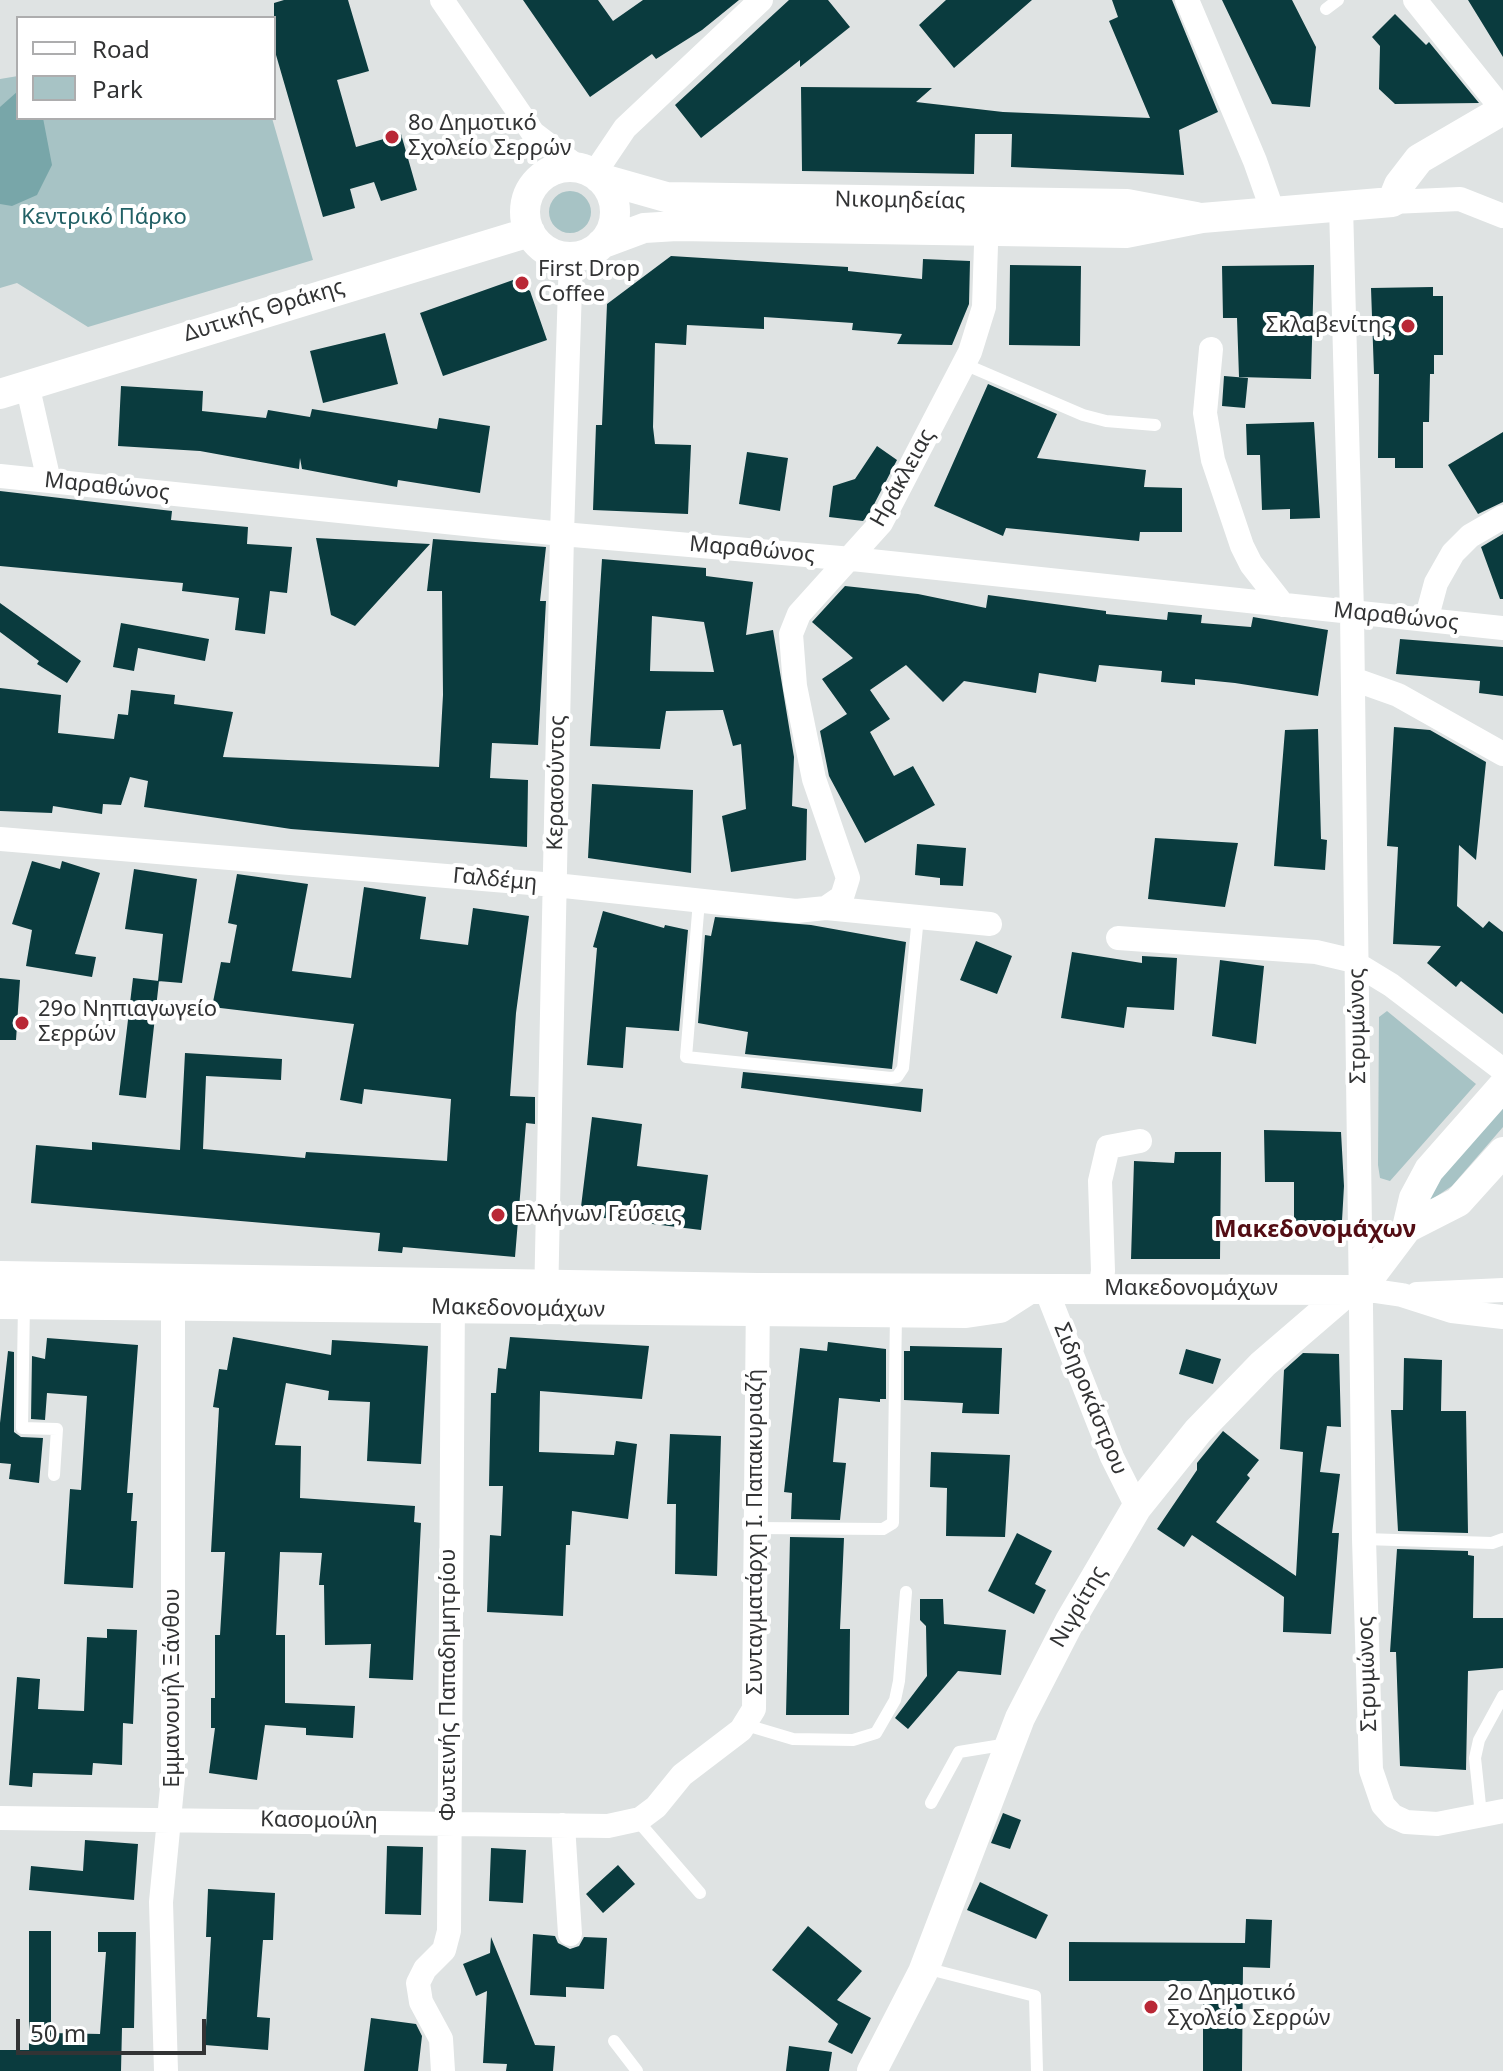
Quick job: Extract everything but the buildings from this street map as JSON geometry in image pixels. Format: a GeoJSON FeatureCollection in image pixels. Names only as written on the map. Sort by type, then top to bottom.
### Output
{"type":"FeatureCollection","features":[{"type":"Feature","properties":{"kind":"street"},"geometry":{"type":"LineString","coordinates":[[442,0],[533,133],[591,173],[609,190],[615,212],[613,224],[601,244],[584,254],[571,257],[551,253],[530,232],[525,206],[533,186],[549,172],[591,173]]}},
{"type":"Feature","properties":{"kind":"street"},"geometry":{"type":"LineString","coordinates":[[591,173],[625,128],[761,0]]}},
{"type":"Feature","properties":{"kind":"street"},"geometry":{"type":"LineString","coordinates":[[1187,0],[1255,161],[1273,212]]}},
{"type":"Feature","properties":{"kind":"street"},"geometry":{"type":"LineString","coordinates":[[1415,0],[1503,110],[1419,159],[1399,185],[1392,202],[1460,199],[1503,216]]}},
{"type":"Feature","properties":{"kind":"street","name":"Νικομηδείας"},"geometry":{"type":"LineString","coordinates":[[591,173],[666,197],[987,217]]}},
{"type":"Feature","properties":{"kind":"street","name":"Νικομηδείας"},"geometry":{"type":"LineString","coordinates":[[601,244],[636,230],[677,226],[987,217],[1127,204],[1202,218],[1392,202]]}},
{"type":"Feature","properties":{"kind":"street","name":"Στρυμώνος"},"geometry":{"type":"LineString","coordinates":[[1341,206],[1353,679],[1356,1290],[1373,1780],[1388,1812],[1415,1825],[1492,1813]]}},
{"type":"Feature","properties":{"kind":"street","name":"Ηράκλειας"},"geometry":{"type":"LineString","coordinates":[[826,908],[842,897],[848,878],[814,779],[795,686],[791,634],[799,614],[852,559],[881,523],[964,364],[984,307],[987,217]]}},
{"type":"Feature","properties":{"kind":"street","name":"Δυτικής Θράκης"},"geometry":{"type":"LineString","coordinates":[[13,389],[530,232]]}},
{"type":"Feature","properties":{"kind":"street","name":"Κερασούντος"},"geometry":{"type":"LineString","coordinates":[[546,1296],[571,257]]}},
{"type":"Feature","properties":{"kind":"street"},"geometry":{"type":"LineString","coordinates":[[1211,349],[1205,413],[1215,468],[1246,555],[1283,605]]}},
{"type":"Feature","properties":{"kind":"street"},"geometry":{"type":"LineString","coordinates":[[13,389],[49,481]]}},
{"type":"Feature","properties":{"kind":"street","name":"Μαραθώνος"},"geometry":{"type":"LineString","coordinates":[[0,476],[562,534],[852,559],[1503,628]]}},
{"type":"Feature","properties":{"kind":"street"},"geometry":{"type":"LineString","coordinates":[[1426,620],[1436,583],[1453,553],[1470,536],[1503,517]]}},
{"type":"Feature","properties":{"kind":"street"},"geometry":{"type":"LineString","coordinates":[[1353,679],[1391,691],[1503,754]]}},
{"type":"Feature","properties":{"kind":"street","name":"Γαλδέμη"},"geometry":{"type":"LineString","coordinates":[[0,839],[555,885],[796,911],[826,908],[990,924]]}},
{"type":"Feature","properties":{"kind":"street"},"geometry":{"type":"LineString","coordinates":[[1118,938],[1316,952],[1356,963],[1418,1004],[1503,1070]]}},
{"type":"Feature","properties":{"kind":"street","name":"Νιγρίτης"},"geometry":{"type":"LineString","coordinates":[[1407,1228],[1414,1198],[1429,1170],[1503,1086]]}},
{"type":"Feature","properties":{"kind":"street"},"geometry":{"type":"LineString","coordinates":[[1100,1289],[1103,1271],[1100,1181],[1108,1147],[1140,1141]]}},
{"type":"Feature","properties":{"kind":"street","name":"Νιγρίτης"},"geometry":{"type":"LineString","coordinates":[[872,2071],[925,1968],[1008,1744],[1070,1621],[1137,1507],[1168,1466],[1235,1391],[1285,1343],[1356,1290],[1407,1228],[1458,1202],[1503,1152]]}},
{"type":"Feature","properties":{"kind":"street","name":"Μακεδονομάχων"},"geometry":{"type":"LineString","coordinates":[[0,1276],[453,1296]]}},
{"type":"Feature","properties":{"kind":"street","name":"Μακεδονομάχων"},"geometry":{"type":"LineString","coordinates":[[758,1300],[896,1314],[980,1313],[1038,1289]]}},
{"type":"Feature","properties":{"kind":"street","name":"Μακεδονομάχων"},"geometry":{"type":"LineString","coordinates":[[12,1304],[173,1305],[453,1296],[758,1300],[1038,1289],[1356,1290],[1402,1295],[1452,1311],[1503,1317]]}},
{"type":"Feature","properties":{"kind":"street","name":"Σιδηροκάστρου"},"geometry":{"type":"LineString","coordinates":[[1038,1289],[1137,1507]]}},
{"type":"Feature","properties":{"kind":"street"},"geometry":{"type":"LineString","coordinates":[[1402,1295],[1503,1290]]}},
{"type":"Feature","properties":{"kind":"street","name":"Φωτεινής Παπαδημητρίου"},"geometry":{"type":"LineString","coordinates":[[443,2071],[441,2039],[421,2002],[418,1983],[447,1943],[453,1296]]}},
{"type":"Feature","properties":{"kind":"street","name":"Συνταγματάρχη Ι. Παπακυριαζή"},"geometry":{"type":"LineString","coordinates":[[637,1820],[656,1807],[682,1775],[746,1725],[755,1704],[758,1300]]}},
{"type":"Feature","properties":{"kind":"street","name":"Εμμανουήλ Ξάνθου"},"geometry":{"type":"LineString","coordinates":[[166,2071],[161,1902],[174,1751],[173,1305]]}},
{"type":"Feature","properties":{"kind":"street","name":"Κασομούλη"},"geometry":{"type":"LineString","coordinates":[[0,1818],[619,1826],[637,1820]]}},
{"type":"Feature","properties":{"kind":"street"},"geometry":{"type":"LineString","coordinates":[[563,1825],[570,1934]]}},
{"type":"Feature","properties":{"kind":"lane"},"geometry":{"type":"LineString","coordinates":[[1326,9],[1338,0]]}},
{"type":"Feature","properties":{"kind":"lane"},"geometry":{"type":"LineString","coordinates":[[964,364],[1083,415],[1106,421],[1155,425]]}},
{"type":"Feature","properties":{"kind":"lane"},"geometry":{"type":"LineString","coordinates":[[699,901],[686,1057],[891,1078],[903,1068],[918,917]]}},
{"type":"Feature","properties":{"kind":"lane"},"geometry":{"type":"LineString","coordinates":[[12,1304],[22,1428],[57,1429],[54,1475]]}},
{"type":"Feature","properties":{"kind":"lane"},"geometry":{"type":"LineString","coordinates":[[756,1528],[883,1529],[893,1523],[896,1314]]}},
{"type":"Feature","properties":{"kind":"lane"},"geometry":{"type":"LineString","coordinates":[[1364,1539],[1468,1543],[1503,1539]]}},
{"type":"Feature","properties":{"kind":"lane"},"geometry":{"type":"LineString","coordinates":[[746,1725],[793,1739],[853,1740],[876,1733],[895,1700],[906,1592]]}},
{"type":"Feature","properties":{"kind":"lane"},"geometry":{"type":"LineString","coordinates":[[1492,1813],[1475,1758],[1479,1740],[1503,1696]]}},
{"type":"Feature","properties":{"kind":"lane"},"geometry":{"type":"LineString","coordinates":[[931,1803],[959,1752],[1008,1744]]}},
{"type":"Feature","properties":{"kind":"lane"},"geometry":{"type":"LineString","coordinates":[[637,1820],[700,1893]]}},
{"type":"Feature","properties":{"kind":"lane"},"geometry":{"type":"LineString","coordinates":[[925,1968],[1035,1996],[1037,2071]]}},
{"type":"Feature","properties":{"kind":"lane"},"geometry":{"type":"LineString","coordinates":[[614,2041],[637,2071]]}},
{"type":"Feature","properties":{"kind":"green space","name":"Κεντρικό Πάρκο"},"geometry":{"type":"Polygon","coordinates":[[[16,76],[16,120],[273,120],[313,260],[88,327],[17,283],[0,288],[0,79],[16,76]]]}},
{"type":"Feature","properties":{"kind":"green space"},"geometry":{"type":"Polygon","coordinates":[[[570,191],[585,197],[591,212],[585,227],[570,233],[555,227],[549,212],[555,197],[570,191]]]}},
{"type":"Feature","properties":{"kind":"green space"},"geometry":{"type":"Polygon","coordinates":[[[1387,1011],[1476,1084],[1390,1181],[1380,1178],[1378,1165],[1379,1017],[1387,1011]]]}},
{"type":"Feature","properties":{"kind":"green space"},"geometry":{"type":"Polygon","coordinates":[[[1503,1104],[1503,1127],[1452,1186],[1431,1200],[1424,1196],[1503,1104]]]}},
{"type":"Feature","properties":{"kind":"shaded area"},"geometry":{"type":"Polygon","coordinates":[[[16,93],[16,120],[43,120],[52,165],[37,195],[12,206],[0,204],[0,107],[16,93]]]}},
{"type":"Feature","properties":{"kind":"place","name":"8ο Δημοτικό Σχολείο Σερρών"},"geometry":{"type":"Point","coordinates":[392,137]}},
{"type":"Feature","properties":{"kind":"place","name":"First Drop Coffee"},"geometry":{"type":"Point","coordinates":[522,283]}},
{"type":"Feature","properties":{"kind":"place","name":"Σκλαβενίτης"},"geometry":{"type":"Point","coordinates":[1408,326]}},
{"type":"Feature","properties":{"kind":"place","name":"29ο Νηπιαγωγείο Σερρών"},"geometry":{"type":"Point","coordinates":[22,1023]}},
{"type":"Feature","properties":{"kind":"place","name":"Ελλήνων Γεύσεις"},"geometry":{"type":"Point","coordinates":[498,1215]}},
{"type":"Feature","properties":{"kind":"place","name":"2ο Δημοτικό Σχολείο Σερρών"},"geometry":{"type":"Point","coordinates":[1151,2007]}},
{"type":"Feature","properties":{"kind":"district","name":"Μακεδονομάχων"},"geometry":{"type":"Point","coordinates":[1315,1230]}}]}
